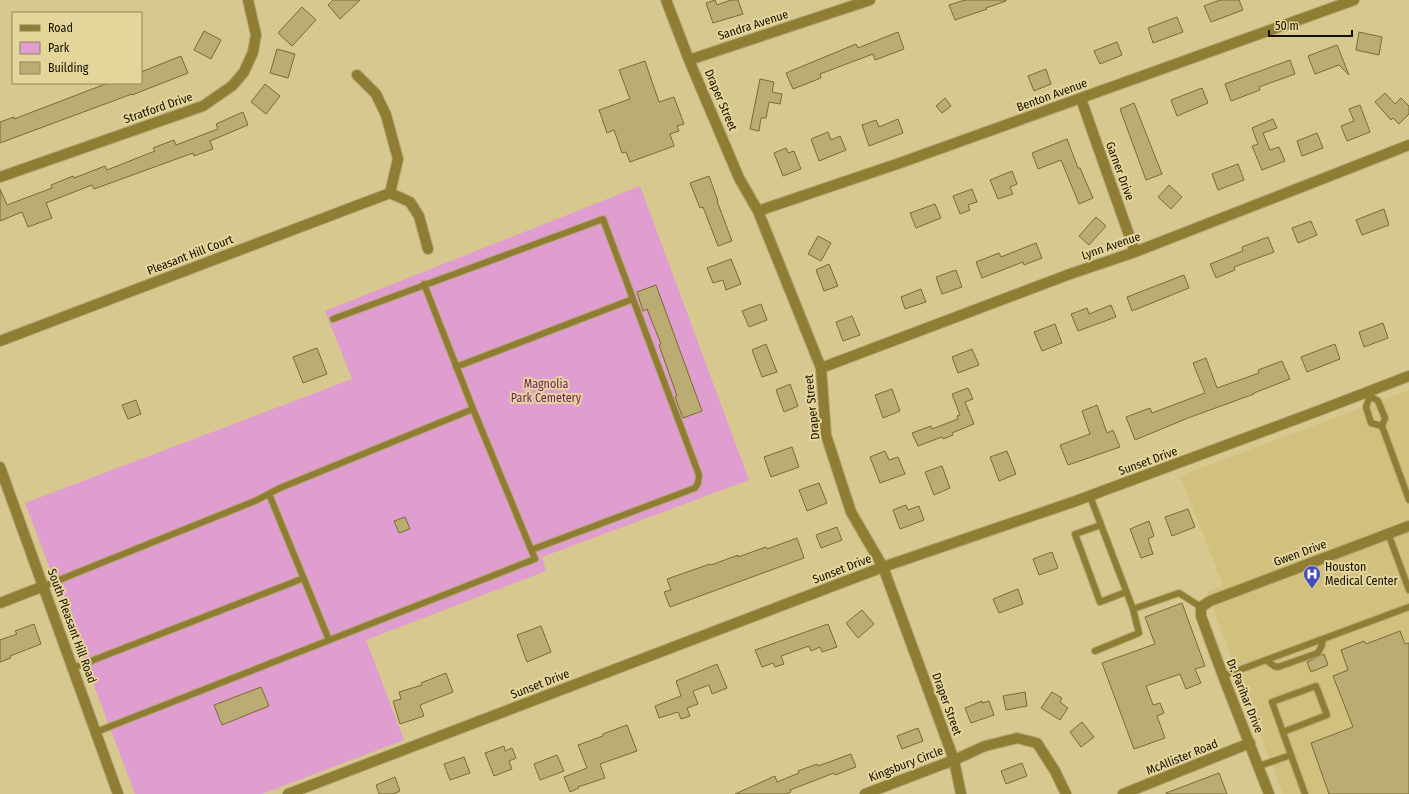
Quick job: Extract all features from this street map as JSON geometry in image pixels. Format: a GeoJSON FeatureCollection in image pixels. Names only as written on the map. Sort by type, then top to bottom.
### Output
{"type":"FeatureCollection","features":[{"type":"Feature","properties":{"kind":"street","name":"Stratford Drive"},"geometry":{"type":"LineString","coordinates":[[0,177],[203,106],[232,86],[244,72],[253,52],[256,35],[248,0]]}},
{"type":"Feature","properties":{"kind":"street","name":"Draper Street"},"geometry":{"type":"LineString","coordinates":[[666,0],[689,60],[739,178],[758,211],[821,368],[826,435],[851,512],[883,567],[954,760],[961,794]]}},
{"type":"Feature","properties":{"kind":"street","name":"Sandra Avenue"},"geometry":{"type":"LineString","coordinates":[[689,60],[870,0]]}},
{"type":"Feature","properties":{"kind":"street","name":"Benton Avenue"},"geometry":{"type":"LineString","coordinates":[[758,211],[897,164],[1354,0]]}},
{"type":"Feature","properties":{"kind":"street"},"geometry":{"type":"LineString","coordinates":[[357,74],[376,94],[386,116],[398,159],[390,193],[410,202],[420,216],[428,249]]}},
{"type":"Feature","properties":{"kind":"street","name":"Garner Drive"},"geometry":{"type":"LineString","coordinates":[[1080,99],[1135,252]]}},
{"type":"Feature","properties":{"kind":"street","name":"Lynn Avenue"},"geometry":{"type":"LineString","coordinates":[[821,368],[1070,274],[1135,252],[1409,145]]}},
{"type":"Feature","properties":{"kind":"street","name":"Pleasant Hill Court"},"geometry":{"type":"LineString","coordinates":[[0,341],[390,193]]}},
{"type":"Feature","properties":{"kind":"street","name":"Sunset Drive"},"geometry":{"type":"LineString","coordinates":[[288,794],[883,567],[1090,496],[1369,394],[1409,376]]}},
{"type":"Feature","properties":{"kind":"street","name":"South Pleasant Hill Road"},"geometry":{"type":"LineString","coordinates":[[0,466],[118,794]]}},
{"type":"Feature","properties":{"kind":"street","name":"Gwen Drive"},"geometry":{"type":"LineString","coordinates":[[1201,607],[1210,600],[1409,526]]}},
{"type":"Feature","properties":{"kind":"street"},"geometry":{"type":"LineString","coordinates":[[0,603],[44,586]]}},
{"type":"Feature","properties":{"kind":"street","name":"Dr. Parihar Drive"},"geometry":{"type":"LineString","coordinates":[[1201,607],[1201,616],[1269,794]]}},
{"type":"Feature","properties":{"kind":"street","name":"Kingsbury Circle"},"geometry":{"type":"LineString","coordinates":[[865,794],[954,760],[985,746],[1017,738],[1037,743],[1055,771],[1066,794]]}},
{"type":"Feature","properties":{"kind":"street","name":"McAllister Road"},"geometry":{"type":"LineString","coordinates":[[1123,794],[1250,744]]}},
{"type":"Feature","properties":{"kind":"lane"},"geometry":{"type":"LineString","coordinates":[[333,318],[603,218],[699,474],[698,483],[695,488],[531,550]]}},
{"type":"Feature","properties":{"kind":"lane"},"geometry":{"type":"LineString","coordinates":[[96,732],[535,559],[473,409],[424,284]]}},
{"type":"Feature","properties":{"kind":"lane"},"geometry":{"type":"LineString","coordinates":[[456,366],[633,299]]}},
{"type":"Feature","properties":{"kind":"lane"},"geometry":{"type":"LineString","coordinates":[[1382,426],[1371,423],[1366,407],[1369,394],[1378,401],[1385,418],[1382,426],[1409,500]]}},
{"type":"Feature","properties":{"kind":"lane"},"geometry":{"type":"LineString","coordinates":[[44,586],[255,502],[280,488],[473,409]]}},
{"type":"Feature","properties":{"kind":"lane"},"geometry":{"type":"LineString","coordinates":[[269,494],[329,640]]}},
{"type":"Feature","properties":{"kind":"lane"},"geometry":{"type":"LineString","coordinates":[[1090,496],[1133,609],[1139,633],[1095,651]]}},
{"type":"Feature","properties":{"kind":"lane"},"geometry":{"type":"LineString","coordinates":[[1101,525],[1075,534],[1100,602],[1126,592]]}},
{"type":"Feature","properties":{"kind":"lane"},"geometry":{"type":"LineString","coordinates":[[1388,534],[1409,590]]}},
{"type":"Feature","properties":{"kind":"lane"},"geometry":{"type":"LineString","coordinates":[[73,668],[304,578]]}},
{"type":"Feature","properties":{"kind":"lane"},"geometry":{"type":"LineString","coordinates":[[1133,609],[1179,593],[1201,607]]}},
{"type":"Feature","properties":{"kind":"lane"},"geometry":{"type":"LineString","coordinates":[[1223,676],[1409,607]]}},
{"type":"Feature","properties":{"kind":"lane"},"geometry":{"type":"LineString","coordinates":[[1266,660],[1278,667],[1318,653],[1323,639]]}},
{"type":"Feature","properties":{"kind":"lane"},"geometry":{"type":"LineString","coordinates":[[1283,732],[1327,715],[1316,686],[1272,702],[1305,794]]}},
{"type":"Feature","properties":{"kind":"lane"},"geometry":{"type":"LineString","coordinates":[[1259,766],[1291,755]]}},
{"type":"Feature","properties":{"kind":"shaded area","name":"Houston Medical Center"},"geometry":{"type":"Polygon","coordinates":[[[1409,390],[1409,794],[1283,794],[1207,592],[1223,585],[1180,476],[1409,390]]]}},
{"type":"Feature","properties":{"kind":"green space","name":"Magnolia Park Cemetery"},"geometry":{"type":"Polygon","coordinates":[[[640,186],[749,480],[542,557],[546,571],[366,640],[404,740],[262,794],[135,794],[25,503],[352,379],[325,311],[640,186]]]}},
{"type":"Feature","properties":{"kind":"building"},"geometry":{"type":"Polygon","coordinates":[[[333,0],[360,0],[340,19],[328,5],[333,0]]]}},
{"type":"Feature","properties":{"kind":"building"},"geometry":{"type":"Polygon","coordinates":[[[715,0],[717,5],[731,0],[738,0],[743,14],[713,23],[706,3],[715,0]]]}},
{"type":"Feature","properties":{"kind":"building"},"geometry":{"type":"Polygon","coordinates":[[[965,0],[1006,1],[955,20],[949,5],[965,0]]]}},
{"type":"Feature","properties":{"kind":"building"},"geometry":{"type":"Polygon","coordinates":[[[1220,0],[1239,0],[1243,10],[1211,22],[1204,6],[1220,0]]]}},
{"type":"Feature","properties":{"kind":"building"},"geometry":{"type":"Polygon","coordinates":[[[302,7],[316,20],[292,46],[278,33],[302,7]]]}},
{"type":"Feature","properties":{"kind":"building"},"geometry":{"type":"Polygon","coordinates":[[[1177,17],[1183,32],[1153,43],[1148,28],[1177,17]]]}},
{"type":"Feature","properties":{"kind":"building"},"geometry":{"type":"Polygon","coordinates":[[[204,31],[221,40],[211,59],[194,50],[204,31]]]}},
{"type":"Feature","properties":{"kind":"building"},"geometry":{"type":"Polygon","coordinates":[[[898,32],[904,49],[875,60],[873,54],[820,74],[821,78],[793,89],[786,73],[856,44],[858,48],[898,32]]]}},
{"type":"Feature","properties":{"kind":"building"},"geometry":{"type":"Polygon","coordinates":[[[1359,32],[1382,37],[1379,55],[1356,50],[1359,32]]]}},
{"type":"Feature","properties":{"kind":"building"},"geometry":{"type":"Polygon","coordinates":[[[1117,42],[1122,55],[1100,64],[1094,51],[1117,42]]]}},
{"type":"Feature","properties":{"kind":"building"},"geometry":{"type":"Polygon","coordinates":[[[1337,45],[1349,75],[1339,65],[1315,74],[1308,56],[1337,45]]]}},
{"type":"Feature","properties":{"kind":"building"},"geometry":{"type":"Polygon","coordinates":[[[277,49],[295,54],[288,78],[270,73],[277,49]]]}},
{"type":"Feature","properties":{"kind":"building"},"geometry":{"type":"Polygon","coordinates":[[[181,56],[188,73],[0,143],[0,122],[14,117],[14,119],[105,84],[142,84],[142,72],[181,56]]]}},
{"type":"Feature","properties":{"kind":"building"},"geometry":{"type":"Polygon","coordinates":[[[1290,60],[1295,74],[1259,87],[1260,90],[1231,101],[1225,84],[1290,60]]]}},
{"type":"Feature","properties":{"kind":"building"},"geometry":{"type":"Polygon","coordinates":[[[645,61],[659,102],[674,97],[684,124],[677,126],[679,131],[670,134],[674,146],[630,162],[626,152],[622,153],[614,130],[607,133],[599,110],[630,99],[619,70],[645,61]]]}},
{"type":"Feature","properties":{"kind":"building"},"geometry":{"type":"Polygon","coordinates":[[[1046,69],[1051,84],[1034,91],[1028,76],[1046,69]]]}},
{"type":"Feature","properties":{"kind":"building"},"geometry":{"type":"Polygon","coordinates":[[[760,79],[774,82],[772,92],[782,94],[780,104],[769,102],[766,118],[761,118],[759,131],[750,129],[760,79]]]}},
{"type":"Feature","properties":{"kind":"building"},"geometry":{"type":"Polygon","coordinates":[[[265,84],[280,96],[266,114],[251,102],[265,84]]]}},
{"type":"Feature","properties":{"kind":"building"},"geometry":{"type":"Polygon","coordinates":[[[1202,88],[1208,103],[1177,116],[1171,100],[1202,88]]]}},
{"type":"Feature","properties":{"kind":"building"},"geometry":{"type":"Polygon","coordinates":[[[1385,93],[1395,104],[1401,98],[1409,106],[1409,114],[1399,124],[1393,118],[1391,120],[1375,102],[1385,93]]]}},
{"type":"Feature","properties":{"kind":"building"},"geometry":{"type":"Polygon","coordinates":[[[945,98],[951,106],[942,113],[936,106],[945,98]]]}},
{"type":"Feature","properties":{"kind":"building"},"geometry":{"type":"Polygon","coordinates":[[[1134,103],[1162,174],[1146,180],[1120,109],[1134,103]]]}},
{"type":"Feature","properties":{"kind":"building"},"geometry":{"type":"Polygon","coordinates":[[[1360,105],[1370,132],[1347,141],[1341,126],[1354,121],[1349,109],[1360,105]]]}},
{"type":"Feature","properties":{"kind":"building"},"geometry":{"type":"Polygon","coordinates":[[[243,112],[248,125],[210,141],[213,149],[194,156],[193,153],[94,189],[92,185],[46,203],[52,218],[28,227],[22,212],[0,221],[0,189],[7,205],[52,188],[51,185],[73,176],[74,178],[105,166],[107,170],[155,151],[153,148],[174,140],[176,145],[218,129],[216,124],[243,112]]]}},
{"type":"Feature","properties":{"kind":"building"},"geometry":{"type":"Polygon","coordinates":[[[898,119],[903,133],[869,146],[862,125],[876,120],[879,127],[898,119]]]}},
{"type":"Feature","properties":{"kind":"building"},"geometry":{"type":"Polygon","coordinates":[[[1273,119],[1277,128],[1263,133],[1270,150],[1279,147],[1285,161],[1262,170],[1252,146],[1258,144],[1252,128],[1273,119]]]}},
{"type":"Feature","properties":{"kind":"building"},"geometry":{"type":"Polygon","coordinates":[[[828,132],[831,140],[840,136],[846,150],[819,161],[811,139],[828,132]]]}},
{"type":"Feature","properties":{"kind":"building"},"geometry":{"type":"Polygon","coordinates":[[[1317,133],[1323,148],[1302,156],[1297,141],[1317,133]]]}},
{"type":"Feature","properties":{"kind":"building"},"geometry":{"type":"Polygon","coordinates":[[[1067,139],[1078,168],[1080,168],[1093,198],[1079,204],[1061,160],[1038,169],[1032,153],[1067,139]]]}},
{"type":"Feature","properties":{"kind":"building"},"geometry":{"type":"Polygon","coordinates":[[[786,148],[788,153],[794,151],[801,169],[783,176],[774,153],[786,148]]]}},
{"type":"Feature","properties":{"kind":"building"},"geometry":{"type":"Polygon","coordinates":[[[1238,164],[1244,180],[1218,190],[1212,174],[1238,164]]]}},
{"type":"Feature","properties":{"kind":"building"},"geometry":{"type":"Polygon","coordinates":[[[1012,171],[1017,184],[1010,187],[1013,194],[998,199],[990,180],[1012,171]]]}},
{"type":"Feature","properties":{"kind":"building"},"geometry":{"type":"Polygon","coordinates":[[[709,176],[732,241],[718,246],[703,207],[700,208],[690,183],[709,176]]]}},
{"type":"Feature","properties":{"kind":"building"},"geometry":{"type":"Polygon","coordinates":[[[1169,185],[1182,197],[1171,209],[1158,197],[1169,185]]]}},
{"type":"Feature","properties":{"kind":"building"},"geometry":{"type":"Polygon","coordinates":[[[972,189],[977,202],[968,205],[970,210],[960,214],[953,196],[972,189]]]}},
{"type":"Feature","properties":{"kind":"building"},"geometry":{"type":"Polygon","coordinates":[[[935,204],[941,218],[916,228],[910,213],[935,204]]]}},
{"type":"Feature","properties":{"kind":"building"},"geometry":{"type":"Polygon","coordinates":[[[1384,209],[1389,225],[1362,235],[1356,220],[1384,209]]]}},
{"type":"Feature","properties":{"kind":"building"},"geometry":{"type":"Polygon","coordinates":[[[1096,217],[1106,226],[1089,245],[1079,236],[1096,217]]]}},
{"type":"Feature","properties":{"kind":"building"},"geometry":{"type":"Polygon","coordinates":[[[1311,221],[1317,235],[1298,243],[1292,228],[1311,221]]]}},
{"type":"Feature","properties":{"kind":"building"},"geometry":{"type":"Polygon","coordinates":[[[818,236],[831,243],[821,261],[808,254],[818,236]]]}},
{"type":"Feature","properties":{"kind":"building"},"geometry":{"type":"Polygon","coordinates":[[[1268,237],[1274,252],[1234,267],[1235,270],[1216,278],[1210,264],[1243,251],[1242,247],[1268,237]]]}},
{"type":"Feature","properties":{"kind":"building"},"geometry":{"type":"Polygon","coordinates":[[[1036,243],[1042,258],[1024,265],[1023,262],[982,278],[976,262],[999,253],[1001,257],[1036,243]]]}},
{"type":"Feature","properties":{"kind":"building"},"geometry":{"type":"Polygon","coordinates":[[[731,259],[741,284],[726,290],[723,280],[713,283],[707,268],[731,259]]]}},
{"type":"Feature","properties":{"kind":"building"},"geometry":{"type":"Polygon","coordinates":[[[829,264],[838,286],[824,291],[816,270],[829,264]]]}},
{"type":"Feature","properties":{"kind":"building"},"geometry":{"type":"Polygon","coordinates":[[[956,270],[962,287],[942,294],[936,277],[956,270]]]}},
{"type":"Feature","properties":{"kind":"building"},"geometry":{"type":"Polygon","coordinates":[[[1184,275],[1189,288],[1132,311],[1127,297],[1184,275]]]}},
{"type":"Feature","properties":{"kind":"building"},"geometry":{"type":"Polygon","coordinates":[[[656,285],[702,411],[683,418],[659,345],[661,344],[647,309],[643,311],[637,292],[656,285]]]}},
{"type":"Feature","properties":{"kind":"building"},"geometry":{"type":"Polygon","coordinates":[[[921,289],[926,302],[905,309],[901,297],[921,289]]]}},
{"type":"Feature","properties":{"kind":"building"},"geometry":{"type":"Polygon","coordinates":[[[761,304],[767,320],[749,327],[742,311],[761,304]]]}},
{"type":"Feature","properties":{"kind":"building"},"geometry":{"type":"Polygon","coordinates":[[[1111,305],[1116,317],[1078,331],[1071,314],[1087,308],[1089,314],[1111,305]]]}},
{"type":"Feature","properties":{"kind":"building"},"geometry":{"type":"Polygon","coordinates":[[[852,316],[860,335],[843,341],[836,322],[852,316]]]}},
{"type":"Feature","properties":{"kind":"building"},"geometry":{"type":"Polygon","coordinates":[[[1383,323],[1388,338],[1364,347],[1359,332],[1383,323]]]}},
{"type":"Feature","properties":{"kind":"building"},"geometry":{"type":"Polygon","coordinates":[[[1055,324],[1062,343],[1042,351],[1034,332],[1055,324]]]}},
{"type":"Feature","properties":{"kind":"building"},"geometry":{"type":"Polygon","coordinates":[[[766,344],[777,372],[762,377],[752,350],[766,344]]]}},
{"type":"Feature","properties":{"kind":"building"},"geometry":{"type":"Polygon","coordinates":[[[1335,344],[1340,359],[1307,372],[1301,357],[1335,344]]]}},
{"type":"Feature","properties":{"kind":"building"},"geometry":{"type":"Polygon","coordinates":[[[317,348],[327,374],[303,383],[293,357],[317,348]]]}},
{"type":"Feature","properties":{"kind":"building"},"geometry":{"type":"Polygon","coordinates":[[[972,349],[979,365],[958,373],[952,357],[972,349]]]}},
{"type":"Feature","properties":{"kind":"building"},"geometry":{"type":"Polygon","coordinates":[[[1206,358],[1217,388],[1259,373],[1258,370],[1282,361],[1290,379],[1135,440],[1126,417],[1150,408],[1152,413],[1205,393],[1193,363],[1206,358]]]}},
{"type":"Feature","properties":{"kind":"building"},"geometry":{"type":"Polygon","coordinates":[[[790,384],[798,406],[784,412],[776,390],[790,384]]]}},
{"type":"Feature","properties":{"kind":"building"},"geometry":{"type":"Polygon","coordinates":[[[968,388],[973,399],[965,402],[974,424],[952,433],[953,435],[943,439],[942,437],[918,446],[912,433],[931,426],[932,429],[958,419],[957,416],[960,415],[952,394],[968,388]]]}},
{"type":"Feature","properties":{"kind":"building"},"geometry":{"type":"Polygon","coordinates":[[[892,389],[900,411],[883,418],[875,395],[892,389]]]}},
{"type":"Feature","properties":{"kind":"building"},"geometry":{"type":"Polygon","coordinates":[[[136,400],[141,414],[128,419],[122,405],[136,400]]]}},
{"type":"Feature","properties":{"kind":"building"},"geometry":{"type":"Polygon","coordinates":[[[1097,405],[1107,433],[1113,430],[1120,447],[1068,465],[1060,445],[1090,434],[1082,411],[1097,405]]]}},
{"type":"Feature","properties":{"kind":"building"},"geometry":{"type":"Polygon","coordinates":[[[792,447],[799,467],[771,477],[764,457],[792,447]]]}},
{"type":"Feature","properties":{"kind":"building"},"geometry":{"type":"Polygon","coordinates":[[[885,451],[889,460],[898,457],[905,474],[880,483],[870,457],[885,451]]]}},
{"type":"Feature","properties":{"kind":"building"},"geometry":{"type":"Polygon","coordinates":[[[1007,451],[1016,474],[999,481],[990,457],[1007,451]]]}},
{"type":"Feature","properties":{"kind":"building"},"geometry":{"type":"Polygon","coordinates":[[[942,466],[950,488],[934,495],[925,472],[942,466]]]}},
{"type":"Feature","properties":{"kind":"building"},"geometry":{"type":"Polygon","coordinates":[[[819,483],[827,503],[807,511],[799,490],[819,483]]]}},
{"type":"Feature","properties":{"kind":"building"},"geometry":{"type":"Polygon","coordinates":[[[906,505],[908,510],[919,506],[924,520],[900,529],[893,510],[906,505]]]}},
{"type":"Feature","properties":{"kind":"building"},"geometry":{"type":"Polygon","coordinates":[[[1188,509],[1195,527],[1172,536],[1165,517],[1188,509]]]}},
{"type":"Feature","properties":{"kind":"building"},"geometry":{"type":"Polygon","coordinates":[[[405,517],[410,529],[399,533],[394,521],[405,517]]]}},
{"type":"Feature","properties":{"kind":"building"},"geometry":{"type":"Polygon","coordinates":[[[1149,521],[1154,536],[1148,539],[1153,554],[1141,558],[1130,529],[1149,521]]]}},
{"type":"Feature","properties":{"kind":"building"},"geometry":{"type":"Polygon","coordinates":[[[837,527],[842,540],[821,548],[816,535],[837,527]]]}},
{"type":"Feature","properties":{"kind":"building"},"geometry":{"type":"Polygon","coordinates":[[[797,538],[804,558],[670,607],[664,592],[671,590],[667,579],[738,555],[738,557],[766,547],[767,549],[797,538]]]}},
{"type":"Feature","properties":{"kind":"building"},"geometry":{"type":"Polygon","coordinates":[[[1052,552],[1058,568],[1039,575],[1033,559],[1052,552]]]}},
{"type":"Feature","properties":{"kind":"building"},"geometry":{"type":"Polygon","coordinates":[[[1018,589],[1023,604],[999,613],[993,599],[1018,589]]]}},
{"type":"Feature","properties":{"kind":"building"},"geometry":{"type":"Polygon","coordinates":[[[1182,603],[1205,666],[1195,669],[1201,683],[1186,689],[1180,674],[1146,686],[1153,705],[1160,703],[1164,713],[1157,716],[1165,738],[1134,749],[1102,663],[1155,644],[1145,617],[1182,603]]]}},
{"type":"Feature","properties":{"kind":"building"},"geometry":{"type":"Polygon","coordinates":[[[862,610],[874,624],[858,638],[846,623],[862,610]]]}},
{"type":"Feature","properties":{"kind":"building"},"geometry":{"type":"Polygon","coordinates":[[[34,624],[41,644],[10,656],[11,658],[0,662],[0,640],[17,634],[15,631],[34,624]]]}},
{"type":"Feature","properties":{"kind":"building"},"geometry":{"type":"Polygon","coordinates":[[[828,624],[837,647],[822,652],[820,647],[811,651],[809,646],[781,656],[784,664],[775,667],[773,663],[762,667],[755,650],[828,624]]]}},
{"type":"Feature","properties":{"kind":"building"},"geometry":{"type":"Polygon","coordinates":[[[541,626],[551,652],[527,662],[517,635],[541,626]]]}},
{"type":"Feature","properties":{"kind":"building"},"geometry":{"type":"Polygon","coordinates":[[[1400,631],[1405,644],[1409,643],[1409,794],[1329,794],[1311,743],[1353,727],[1333,676],[1348,670],[1341,650],[1364,641],[1366,644],[1400,631]]]}},
{"type":"Feature","properties":{"kind":"building"},"geometry":{"type":"Polygon","coordinates":[[[1324,654],[1328,665],[1311,672],[1307,662],[1324,654]]]}},
{"type":"Feature","properties":{"kind":"building"},"geometry":{"type":"Polygon","coordinates":[[[717,664],[727,688],[712,694],[709,685],[693,691],[698,704],[687,708],[690,716],[681,719],[678,712],[659,718],[655,706],[681,696],[676,681],[717,664]]]}},
{"type":"Feature","properties":{"kind":"building"},"geometry":{"type":"Polygon","coordinates":[[[446,673],[453,692],[420,705],[424,716],[400,724],[393,701],[401,699],[399,692],[422,685],[421,683],[446,673]]]}},
{"type":"Feature","properties":{"kind":"building"},"geometry":{"type":"Polygon","coordinates":[[[261,687],[269,706],[222,725],[214,705],[261,687]]]}},
{"type":"Feature","properties":{"kind":"building"},"geometry":{"type":"Polygon","coordinates":[[[1025,692],[1027,706],[1006,710],[1003,696],[1025,692]]]}},
{"type":"Feature","properties":{"kind":"building"},"geometry":{"type":"Polygon","coordinates":[[[1052,692],[1062,698],[1060,702],[1068,708],[1060,720],[1041,708],[1052,692]]]}},
{"type":"Feature","properties":{"kind":"building"},"geometry":{"type":"Polygon","coordinates":[[[982,701],[982,703],[989,701],[994,715],[971,723],[965,708],[982,701]]]}},
{"type":"Feature","properties":{"kind":"building"},"geometry":{"type":"Polygon","coordinates":[[[1082,722],[1094,737],[1081,747],[1070,732],[1082,722]]]}},
{"type":"Feature","properties":{"kind":"building"},"geometry":{"type":"Polygon","coordinates":[[[627,725],[637,751],[600,764],[605,778],[578,787],[579,788],[570,792],[564,777],[587,768],[578,745],[627,725]]]}},
{"type":"Feature","properties":{"kind":"building"},"geometry":{"type":"Polygon","coordinates":[[[918,728],[923,741],[902,749],[897,736],[918,728]]]}},
{"type":"Feature","properties":{"kind":"building"},"geometry":{"type":"Polygon","coordinates":[[[504,746],[505,751],[512,748],[516,758],[509,761],[512,769],[494,776],[485,753],[504,746]]]}},
{"type":"Feature","properties":{"kind":"building"},"geometry":{"type":"Polygon","coordinates":[[[851,754],[856,767],[835,775],[834,773],[790,790],[791,792],[786,794],[735,794],[775,776],[777,782],[799,773],[798,771],[817,764],[818,766],[851,754]]]}},
{"type":"Feature","properties":{"kind":"building"},"geometry":{"type":"Polygon","coordinates":[[[557,755],[564,771],[540,780],[534,764],[557,755]]]}},
{"type":"Feature","properties":{"kind":"building"},"geometry":{"type":"Polygon","coordinates":[[[464,757],[470,773],[450,780],[444,764],[464,757]]]}},
{"type":"Feature","properties":{"kind":"building"},"geometry":{"type":"Polygon","coordinates":[[[1022,763],[1027,776],[1006,784],[1001,771],[1022,763]]]}},
{"type":"Feature","properties":{"kind":"building"},"geometry":{"type":"Polygon","coordinates":[[[1219,773],[1227,794],[1166,794],[1166,793],[1219,773]]]}},
{"type":"Feature","properties":{"kind":"building"},"geometry":{"type":"Polygon","coordinates":[[[395,777],[400,791],[393,794],[379,794],[376,785],[395,777]]]}},
{"type":"Feature","properties":{"kind":"place","name":"Houston Medical Center"},"geometry":{"type":"Point","coordinates":[1312,589]}}]}
